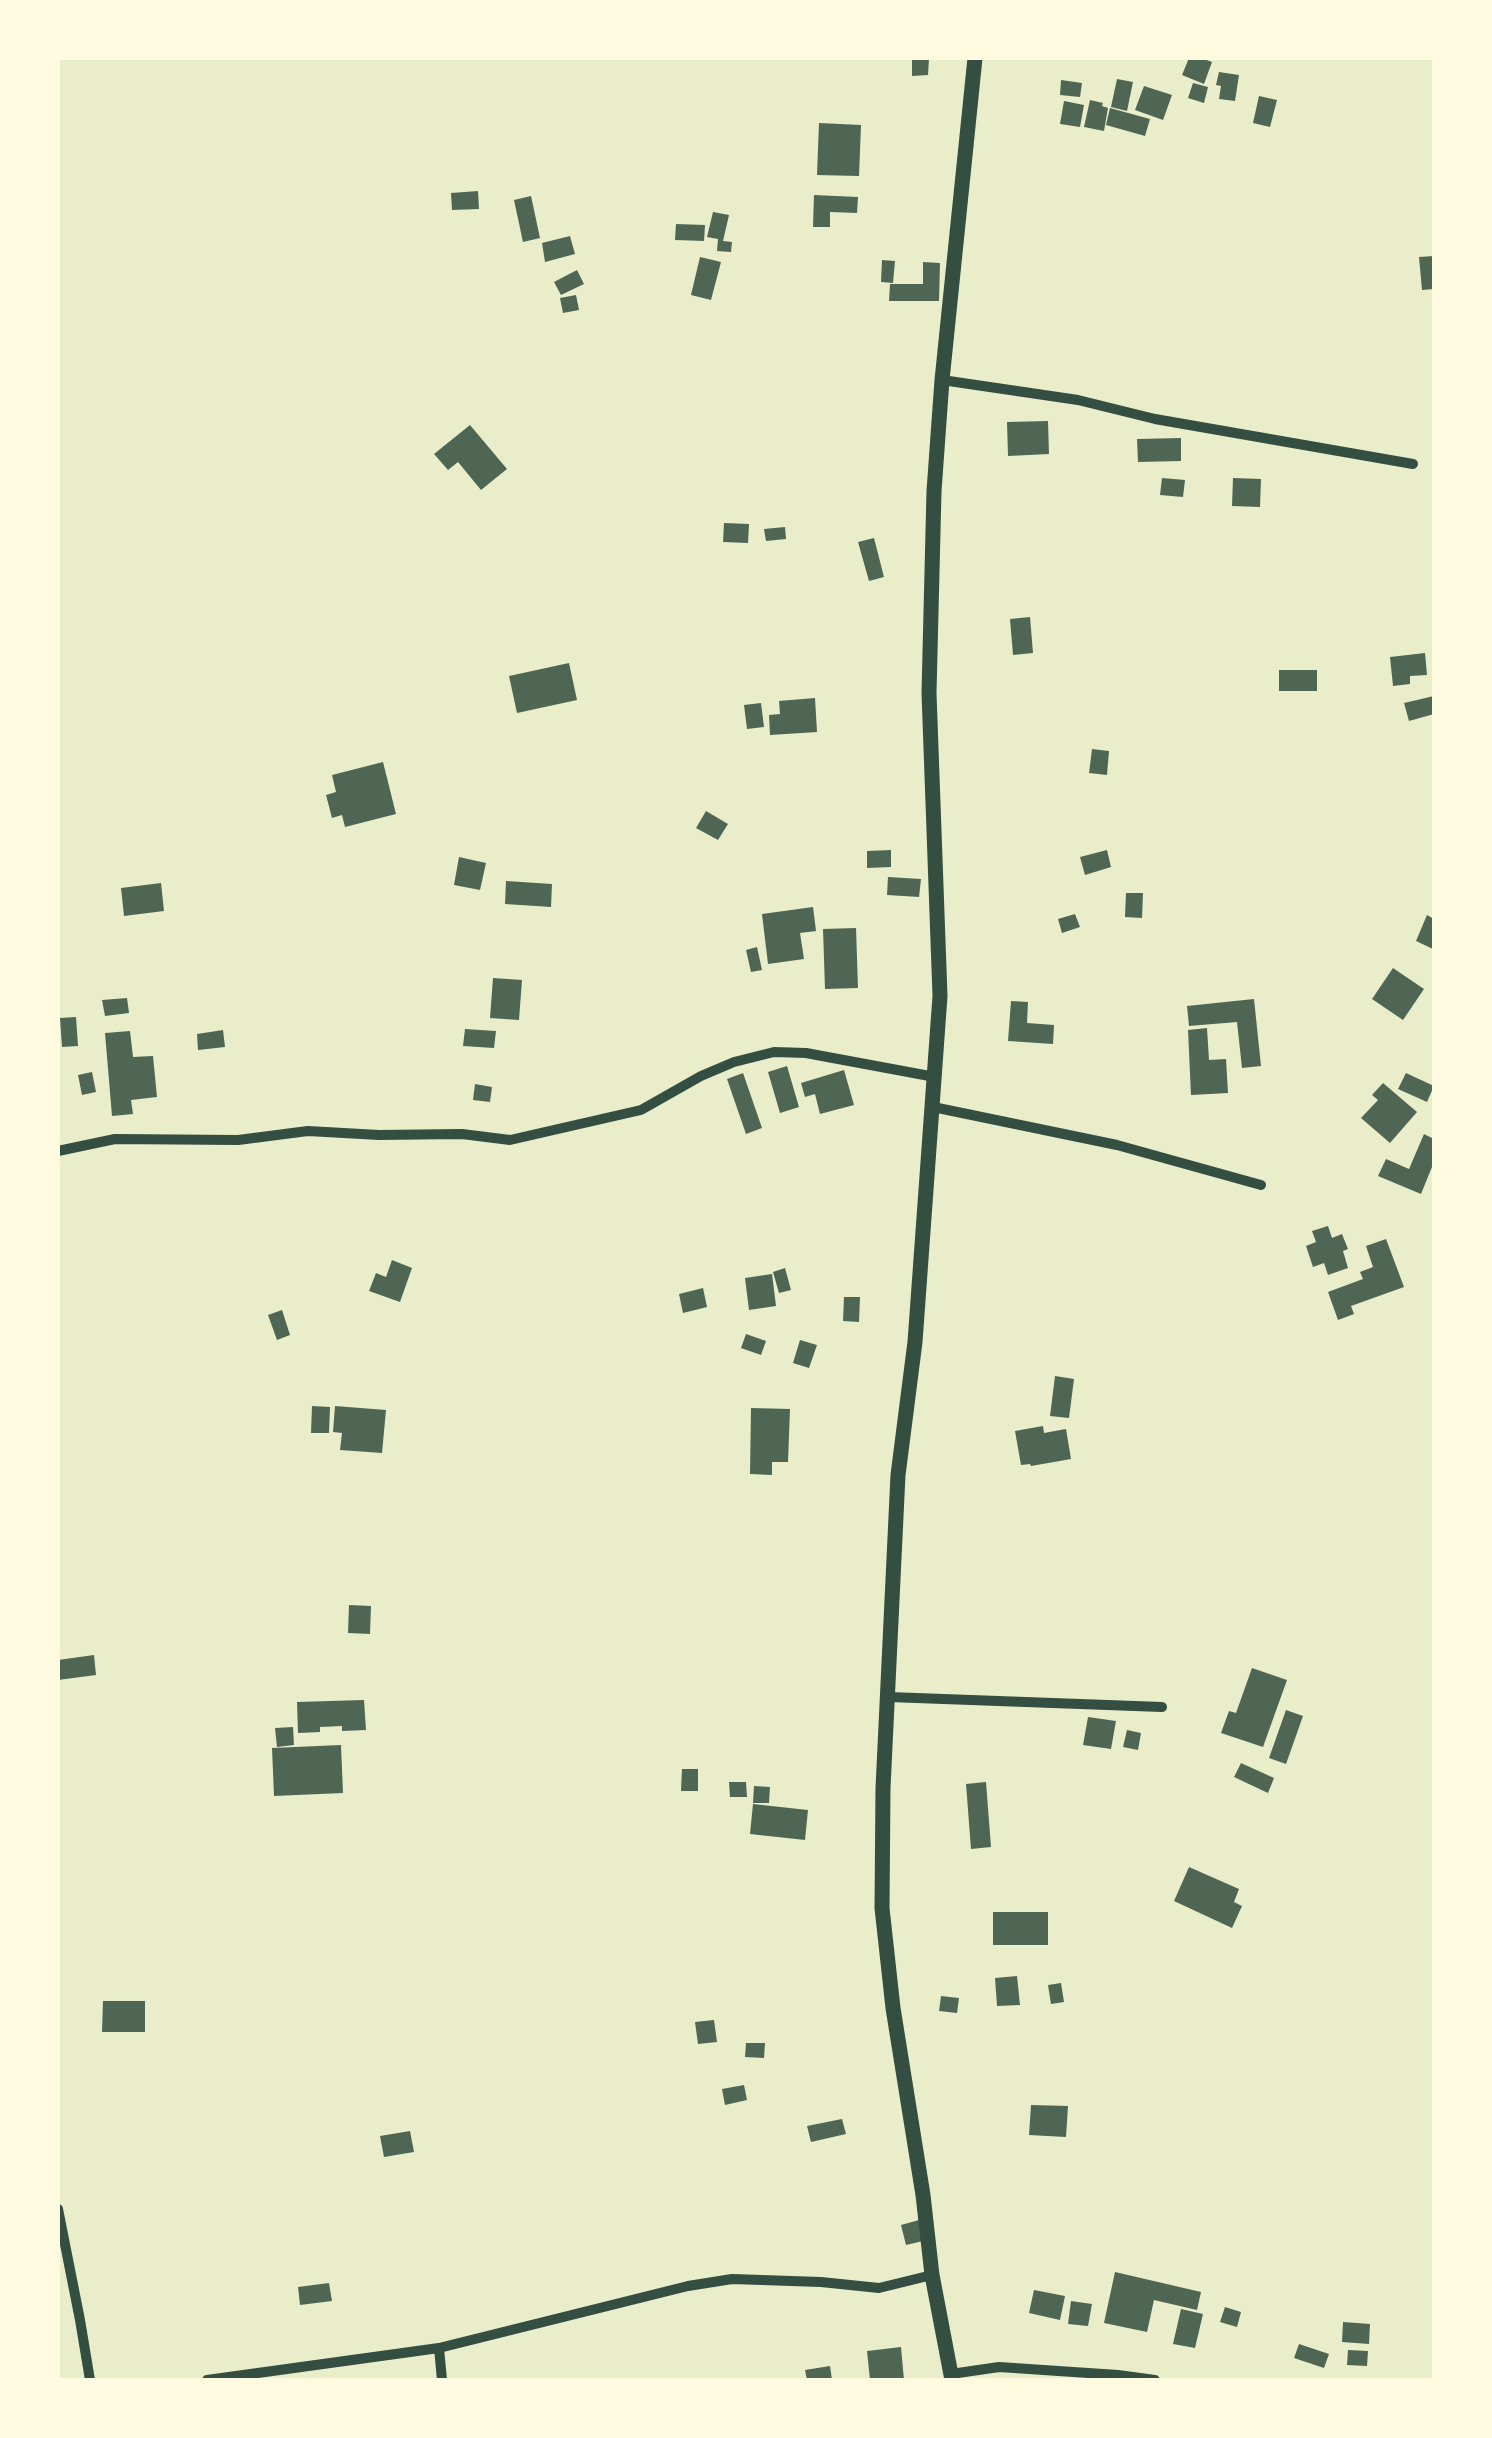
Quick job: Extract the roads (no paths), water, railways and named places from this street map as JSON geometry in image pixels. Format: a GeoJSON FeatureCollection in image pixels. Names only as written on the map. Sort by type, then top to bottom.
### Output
{"type":"FeatureCollection","features":[{"type":"Feature","properties":{"kind":"street"},"geometry":{"type":"LineString","coordinates":[[975,58],[934,491],[929,693],[940,996],[914,1342],[898,1475],[882,1908],[892,2008],[924,2196],[932,2275],[952,2377],[999,2367],[1155,2380]]}},
{"type":"Feature","properties":{"kind":"street"},"geometry":{"type":"LineString","coordinates":[[942,380],[1078,400],[1190,426],[1413,464]]}},
{"type":"Feature","properties":{"kind":"street"},"geometry":{"type":"LineString","coordinates":[[58,1151],[115,1139],[238,1140],[308,1131],[462,1134],[510,1140],[641,1110],[701,1076],[774,1052],[934,1077]]}},
{"type":"Feature","properties":{"kind":"street"},"geometry":{"type":"LineString","coordinates":[[933,1107],[1117,1145],[1260,1185]]}},
{"type":"Feature","properties":{"kind":"street"},"geometry":{"type":"LineString","coordinates":[[889,1697],[1162,1707]]}},
{"type":"Feature","properties":{"kind":"street"},"geometry":{"type":"LineString","coordinates":[[58,2208],[90,2380]]}},
{"type":"Feature","properties":{"kind":"street"},"geometry":{"type":"LineString","coordinates":[[207,2380],[439,2348],[732,2279],[879,2288],[932,2275]]}},
{"type":"Feature","properties":{"kind":"street"},"geometry":{"type":"LineString","coordinates":[[439,2348],[442,2380]]}}]}
